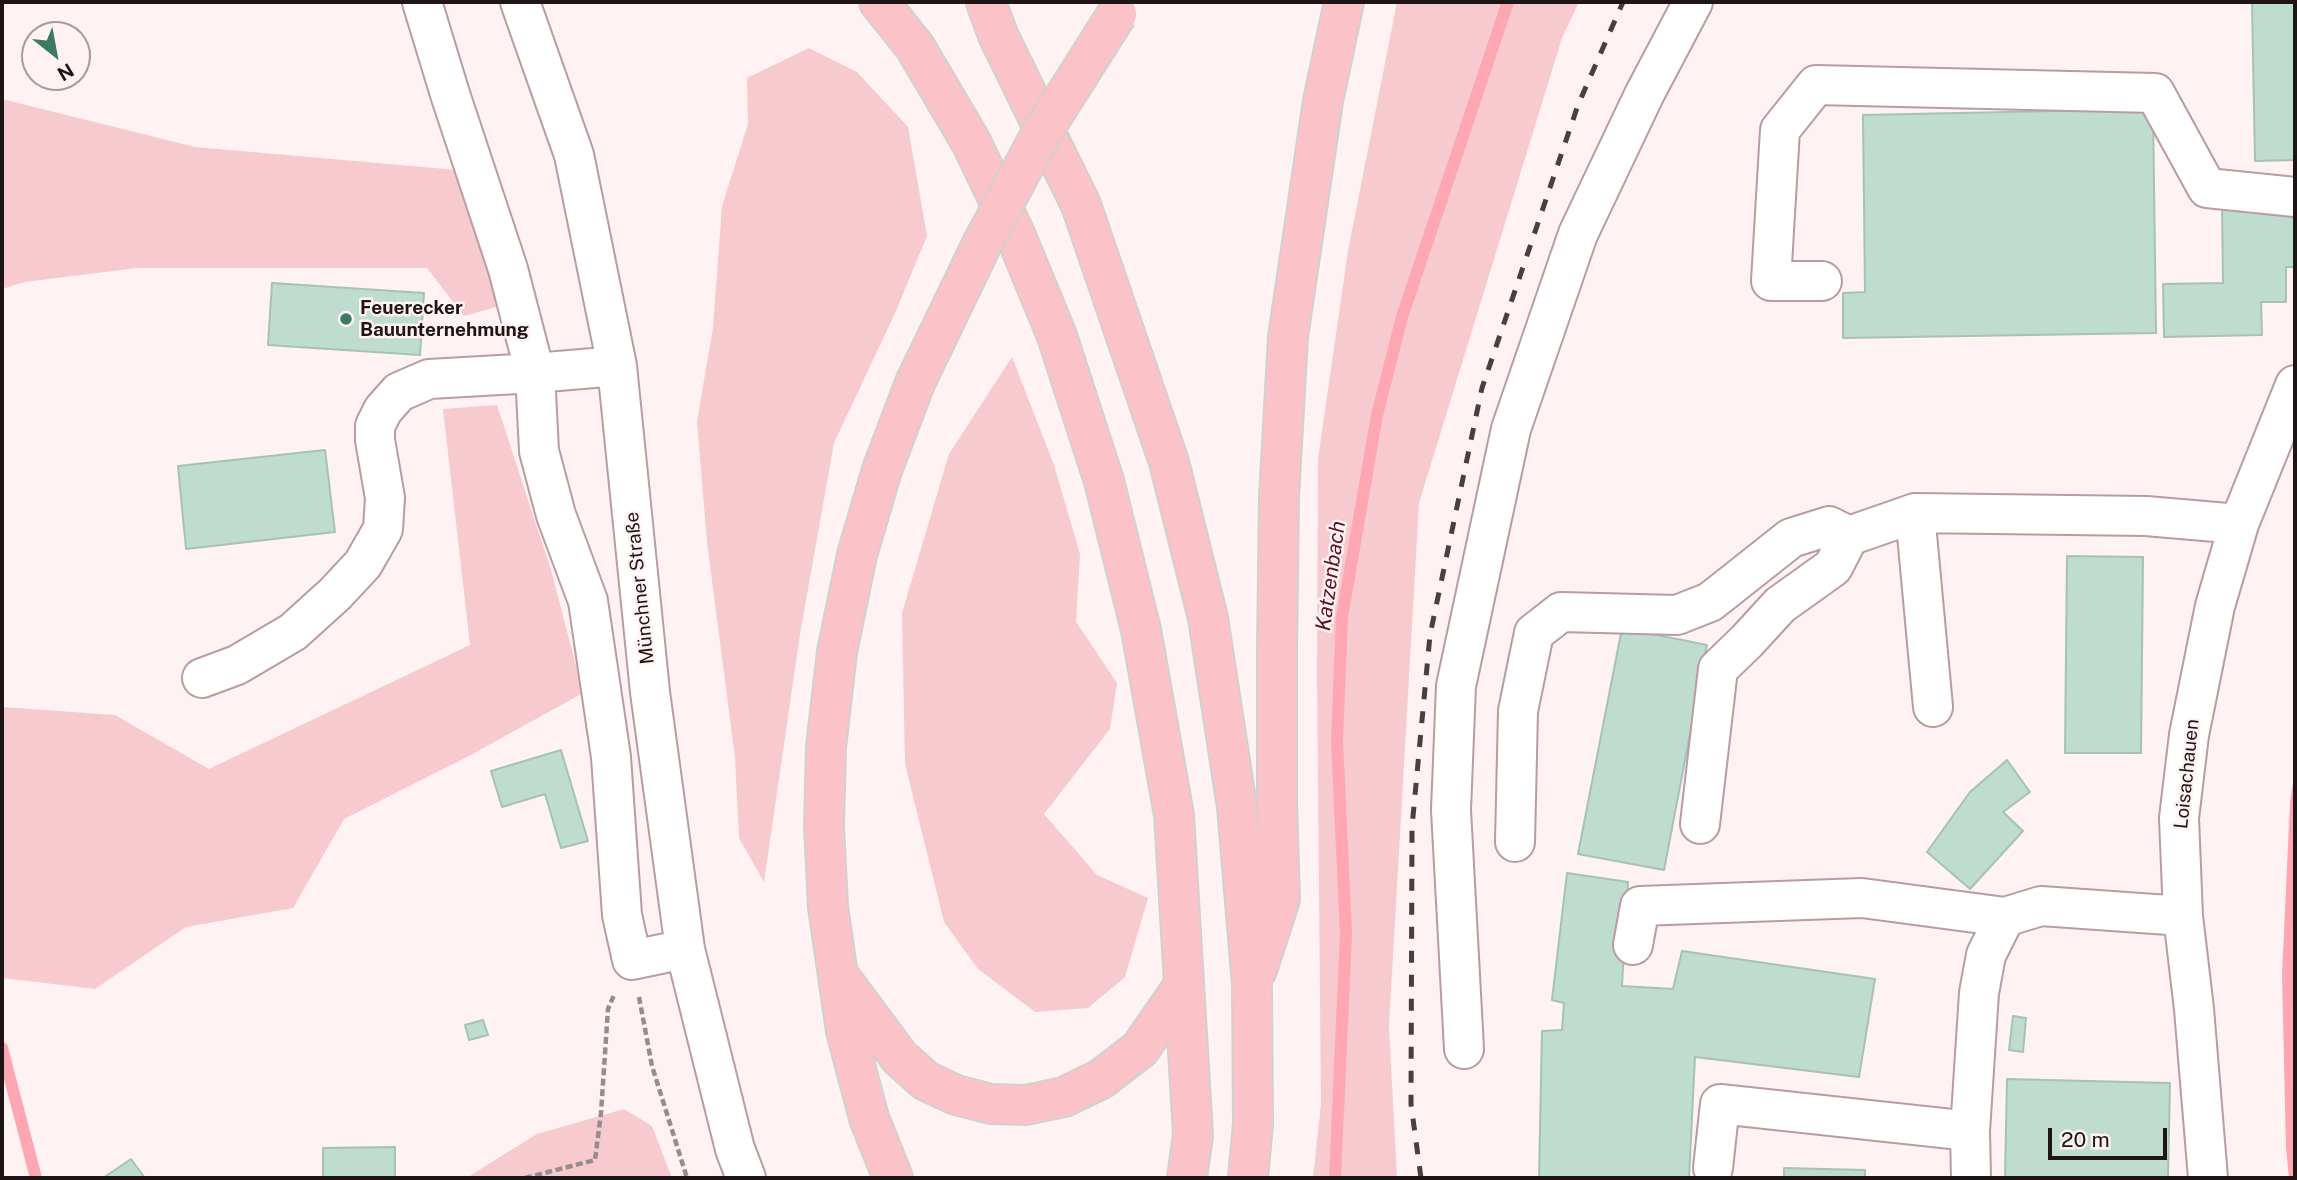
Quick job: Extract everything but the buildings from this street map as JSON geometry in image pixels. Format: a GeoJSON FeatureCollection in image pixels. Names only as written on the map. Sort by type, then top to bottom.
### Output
{"type":"FeatureCollection","features":[{"type":"Feature","properties":{"kind":"highway"},"geometry":{"type":"LineString","coordinates":[[879,2],[915,47],[964,130],[1015,234],[1057,336],[1104,481],[1141,630],[1174,815],[1193,1135],[1187,1178]]}},
{"type":"Feature","properties":{"kind":"highway"},"geometry":{"type":"LineString","coordinates":[[986,2],[998,35],[1081,205],[1169,462],[1208,618],[1237,807],[1252,985],[1253,1124],[1248,1178]]}},
{"type":"Feature","properties":{"kind":"highway"},"geometry":{"type":"LineString","coordinates":[[1252,985],[1280,899],[1277,621],[1279,497],[1288,337],[1323,101],[1344,2]]}},
{"type":"Feature","properties":{"kind":"highway"},"geometry":{"type":"LineString","coordinates":[[893,1178],[869,1118],[846,1031],[828,907],[824,826],[826,747],[837,652],[857,555],[882,470],[915,383],[981,246],[1041,134],[1122,8]]}},
{"type":"Feature","properties":{"kind":"highway"},"geometry":{"type":"LineString","coordinates":[[838,975],[900,1058],[926,1081],[956,1095],[991,1104],[1026,1105],[1064,1097],[1101,1079],[1140,1049],[1184,985]]}},
{"type":"Feature","properties":{"kind":"street"},"geometry":{"type":"LineString","coordinates":[[422,2],[508,269],[535,373],[539,451],[556,515],[588,601],[611,757],[622,915],[632,960],[685,949]]}},
{"type":"Feature","properties":{"kind":"street","name":"Münchner Straße"},"geometry":{"type":"LineString","coordinates":[[520,2],[574,155],[617,366],[650,692],[685,949],[736,1149],[746,1178]]}},
{"type":"Feature","properties":{"kind":"street"},"geometry":{"type":"LineString","coordinates":[[1464,1049],[1451,810],[1456,686],[1511,429],[1578,234],[1644,95],[1693,2]]}},
{"type":"Feature","properties":{"kind":"street"},"geometry":{"type":"LineString","coordinates":[[1822,281],[1771,281],[1780,130],[1816,85],[2155,93],[2207,188],[2295,197]]}},
{"type":"Feature","properties":{"kind":"street"},"geometry":{"type":"LineString","coordinates":[[202,678],[237,665],[293,632],[363,564],[383,529],[385,498],[374,440],[375,426],[383,410],[399,392],[429,379],[617,366]]}},
{"type":"Feature","properties":{"kind":"street","name":"Loisachauen"},"geometry":{"type":"LineString","coordinates":[[2208,1178],[2194,1009],[2183,916],[2179,818],[2189,735],[2215,606],[2239,524],[2295,385]]}},
{"type":"Feature","properties":{"kind":"street"},"geometry":{"type":"LineString","coordinates":[[1915,513],[1933,707]]}},
{"type":"Feature","properties":{"kind":"street"},"geometry":{"type":"LineString","coordinates":[[1700,824],[1718,669],[1780,605],[1833,567],[1849,536],[1915,513],[2146,516],[2239,524]]}},
{"type":"Feature","properties":{"kind":"street"},"geometry":{"type":"LineString","coordinates":[[1515,842],[1518,710],[1534,633],[1561,612],[1677,615],[1710,602],[1791,538],[1829,526],[1849,536]]}},
{"type":"Feature","properties":{"kind":"street"},"geometry":{"type":"LineString","coordinates":[[1633,945],[1640,906],[1862,898],[2005,917],[2041,906],[2183,916]]}},
{"type":"Feature","properties":{"kind":"street"},"geometry":{"type":"LineString","coordinates":[[1971,1178],[1970,1131],[1979,993],[1986,954],[2005,917]]}},
{"type":"Feature","properties":{"kind":"street"},"geometry":{"type":"LineString","coordinates":[[1713,1168],[1720,1104],[1970,1131]]}},
{"type":"Feature","properties":{"kind":"path"},"geometry":{"type":"LineString","coordinates":[[525,1178],[595,1160],[608,1009],[632,960]]}},
{"type":"Feature","properties":{"kind":"path"},"geometry":{"type":"LineString","coordinates":[[632,960],[652,1066],[687,1178]]}},
{"type":"Feature","properties":{"kind":"shaded area"},"geometry":{"type":"Polygon","coordinates":[[[1397,2],[1579,2],[1562,38],[1419,503],[1389,1026],[1397,1178],[1313,1178],[1321,1104],[1318,459],[1348,251],[1397,2]]]}},
{"type":"Feature","properties":{"kind":"shaded area"},"geometry":{"type":"Polygon","coordinates":[[[809,48],[857,72],[908,127],[927,236],[896,311],[834,443],[800,634],[764,882],[739,838],[735,758],[707,542],[697,421],[713,328],[722,206],[748,124],[747,78],[809,48]]]}},
{"type":"Feature","properties":{"kind":"shaded area"},"geometry":{"type":"Polygon","coordinates":[[[2,99],[195,147],[457,170],[500,306],[464,316],[427,268],[137,268],[25,282],[2,289],[2,99]]]}},
{"type":"Feature","properties":{"kind":"shaded area"},"geometry":{"type":"Polygon","coordinates":[[[1012,357],[1054,465],[1080,554],[1076,622],[1117,683],[1110,729],[1044,814],[1097,875],[1148,898],[1125,977],[1088,1008],[1035,1012],[978,969],[944,922],[905,764],[902,613],[949,454],[1012,357]]]}},
{"type":"Feature","properties":{"kind":"shaded area"},"geometry":{"type":"Polygon","coordinates":[[[497,405],[551,570],[583,693],[467,757],[344,819],[293,908],[186,927],[95,989],[2,978],[2,707],[115,715],[209,769],[470,645],[443,409],[497,405]]]}},
{"type":"Feature","properties":{"kind":"shaded area"},"geometry":{"type":"Polygon","coordinates":[[[2295,769],[2295,1178],[2289,1178],[2282,975],[2290,803],[2295,769]]]}},
{"type":"Feature","properties":{"kind":"shaded area"},"geometry":{"type":"Polygon","coordinates":[[[624,1109],[652,1126],[672,1178],[466,1178],[537,1134],[624,1109]]]}},
{"type":"Feature","properties":{"kind":"waterway","name":"Katzenbach"},"geometry":{"type":"LineString","coordinates":[[1335,1178],[1346,934],[1337,740],[1342,617],[1377,415],[1402,317],[1508,2]]}},
{"type":"Feature","properties":{"kind":"waterway"},"geometry":{"type":"LineString","coordinates":[[2,1048],[36,1178]]}},
{"type":"Feature","properties":{"kind":"railway"},"geometry":{"type":"LineString","coordinates":[[1421,1178],[1411,1104],[1412,827],[1430,635],[1482,388],[1578,105],[1623,2]]}},
{"type":"Feature","properties":{"kind":"place","name":"Feuerecker Bauunternehmung"},"geometry":{"type":"Point","coordinates":[346,319]}}]}
